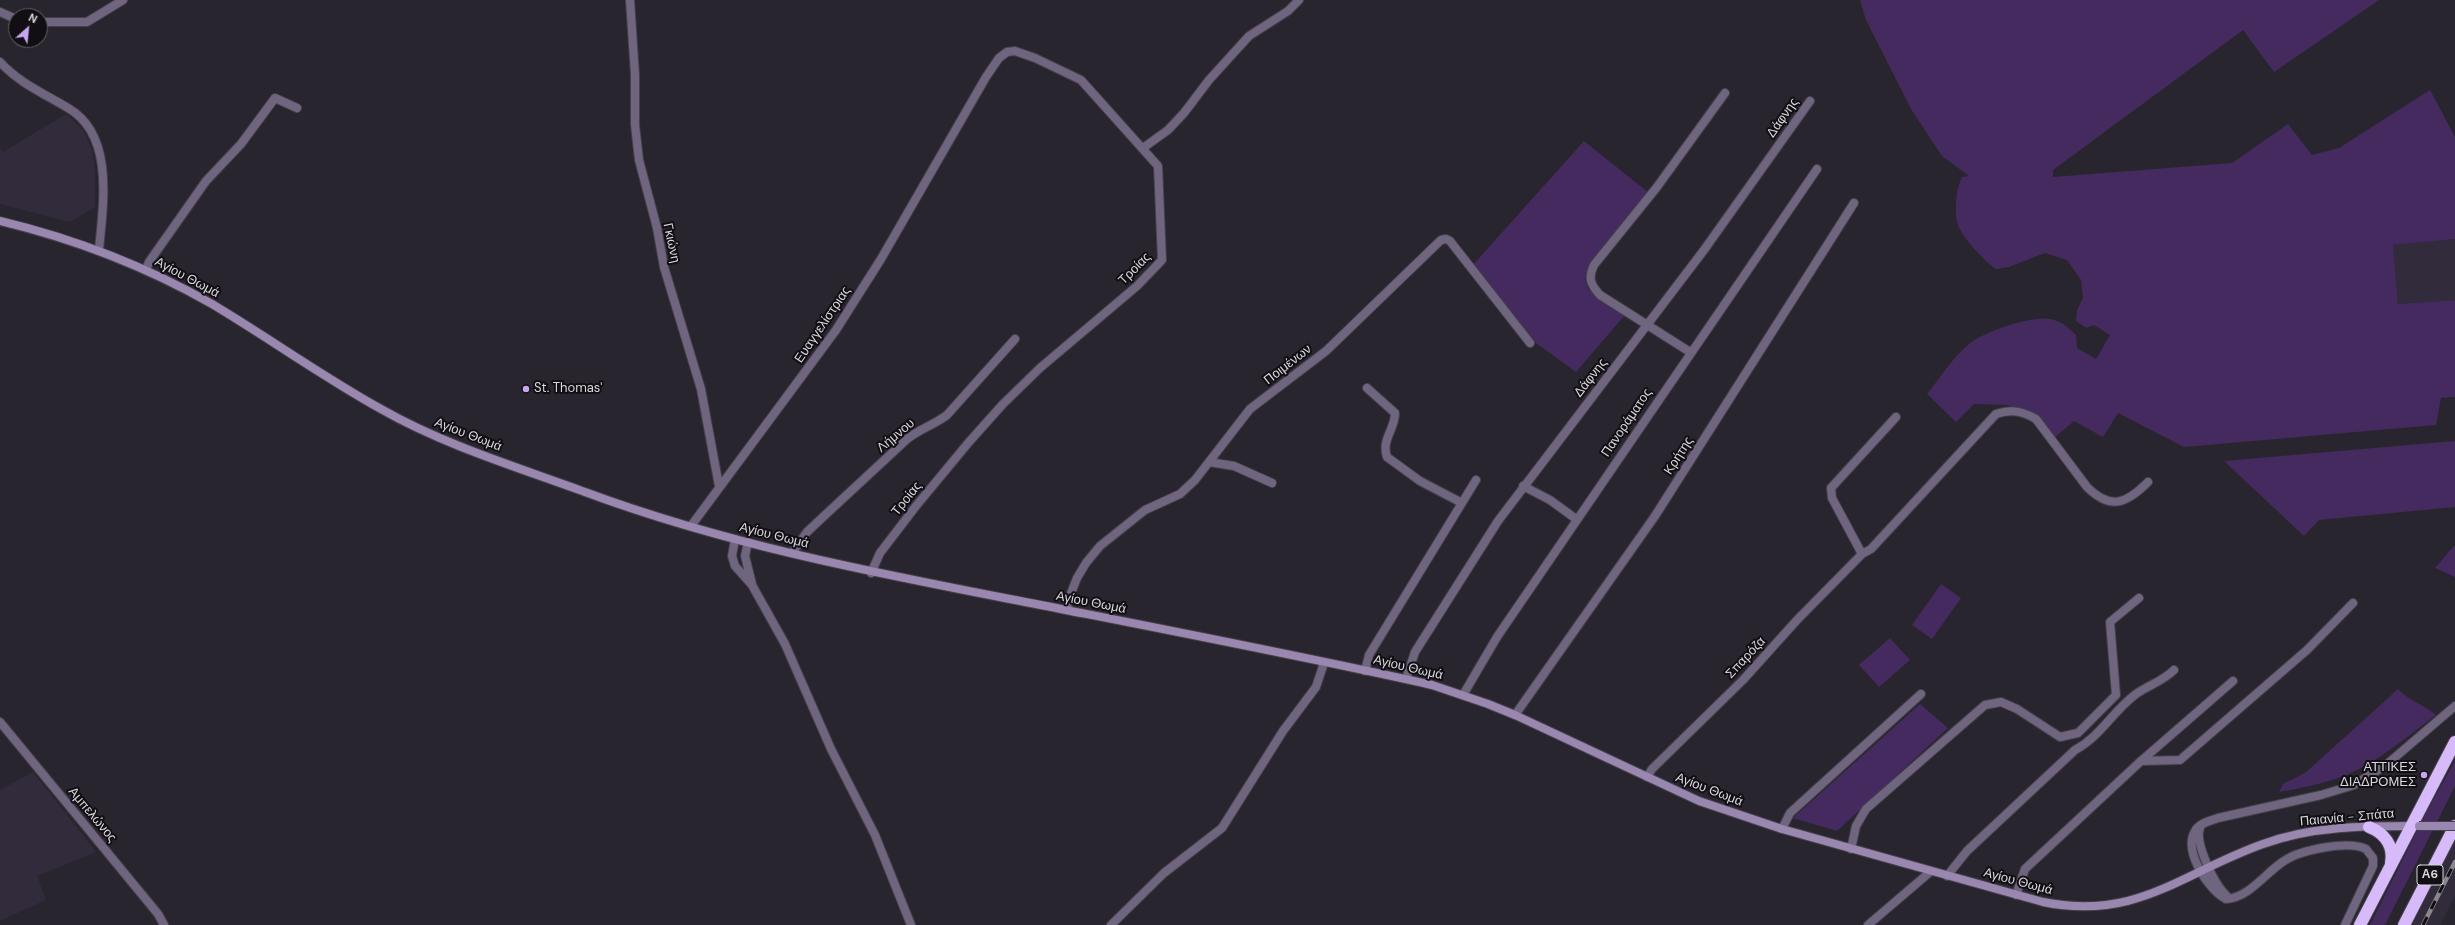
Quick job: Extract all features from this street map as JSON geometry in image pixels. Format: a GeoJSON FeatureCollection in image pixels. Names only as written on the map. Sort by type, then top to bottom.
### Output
{"type":"FeatureCollection","features":[{"type":"Feature","properties":{"kind":"highway"},"geometry":{"type":"LineString","coordinates":[[2360,925],[2390,866],[2415,826],[2455,742]]}},
{"type":"Feature","properties":{"kind":"highway"},"geometry":{"type":"LineString","coordinates":[[2369,826],[2376,830],[2388,842],[2392,858],[2390,866]]}},
{"type":"Feature","properties":{"kind":"highway","name":"Α6"},"geometry":{"type":"LineString","coordinates":[[2404,925],[2455,826]]}},
{"type":"Feature","properties":{"kind":"main road","name":"Αγίου Θωμά"},"geometry":{"type":"LineString","coordinates":[[0,221],[99,250],[146,270],[209,303],[383,410],[425,431],[589,494],[691,526],[736,539],[871,573],[1067,610],[1406,679],[1463,695],[1515,715],[1699,800],[1782,829],[1930,872],[2069,907],[2112,905],[2157,893],[2201,870]]}},
{"type":"Feature","properties":{"kind":"main road","name":"Παιανία - Σπάτα"},"geometry":{"type":"LineString","coordinates":[[2201,870],[2279,839],[2323,830],[2369,826],[2455,826]]}},
{"type":"Feature","properties":{"kind":"street"},"geometry":{"type":"LineString","coordinates":[[48,22],[87,22],[123,0]]}},
{"type":"Feature","properties":{"kind":"street","name":"Γκιώνη"},"geometry":{"type":"LineString","coordinates":[[630,0],[635,75],[635,125],[639,160],[657,228],[664,267],[703,395],[719,486]]}},
{"type":"Feature","properties":{"kind":"street"},"geometry":{"type":"LineString","coordinates":[[1143,148],[1168,130],[1184,114],[1209,80],[1249,36],[1288,11],[1299,0]]}},
{"type":"Feature","properties":{"kind":"street","name":"Τροίας"},"geometry":{"type":"LineString","coordinates":[[871,573],[880,553],[912,512],[969,442],[1003,404],[1040,368],[1137,286],[1162,260],[1158,166],[1143,148],[1129,135],[1082,80],[1035,58],[1015,51],[1007,52],[999,58],[957,126]]}},
{"type":"Feature","properties":{"kind":"street"},"geometry":{"type":"LineString","coordinates":[[0,62],[15,76],[70,109],[88,126],[99,151],[103,187],[99,250]]}},
{"type":"Feature","properties":{"kind":"street"},"geometry":{"type":"LineString","coordinates":[[1690,352],[1600,295],[1591,286],[1589,276],[1594,265],[1657,188],[1725,93]]}},
{"type":"Feature","properties":{"kind":"street"},"geometry":{"type":"LineString","coordinates":[[146,270],[149,262],[206,181],[241,144],[275,98],[297,108]]}},
{"type":"Feature","properties":{"kind":"street","name":"Δάφνης"},"geometry":{"type":"LineString","coordinates":[[1406,679],[1415,652],[1494,527],[1522,486],[1647,325],[1756,180],[1810,101]]}},
{"type":"Feature","properties":{"kind":"street","name":"Ευαγγελίστριας"},"geometry":{"type":"LineString","coordinates":[[691,526],[719,486],[765,428],[836,330],[881,259],[957,126]]}},
{"type":"Feature","properties":{"kind":"street","name":"Πανοράματος"},"geometry":{"type":"LineString","coordinates":[[1463,695],[1497,637],[1576,519],[1817,168]]}},
{"type":"Feature","properties":{"kind":"street","name":"Κρήτης"},"geometry":{"type":"LineString","coordinates":[[1515,715],[1655,516],[1854,203]]}},
{"type":"Feature","properties":{"kind":"street","name":"Ποιμένων"},"geometry":{"type":"LineString","coordinates":[[1067,610],[1068,601],[1077,578],[1086,563],[1100,546],[1145,510],[1180,494],[1209,462],[1250,409],[1326,351],[1441,240],[1446,238],[1450,241],[1530,343]]}},
{"type":"Feature","properties":{"kind":"street","name":"Λήμνου"},"geometry":{"type":"LineString","coordinates":[[792,553],[807,532],[906,440],[917,431],[939,422],[947,415],[1015,339]]}},
{"type":"Feature","properties":{"kind":"street"},"geometry":{"type":"LineString","coordinates":[[1367,388],[1395,413],[1395,420],[1385,444],[1387,457],[1420,481],[1462,503]]}},
{"type":"Feature","properties":{"kind":"street","name":"Σπαρόζα"},"geometry":{"type":"LineString","coordinates":[[1647,777],[1652,769],[1743,680],[1797,620],[1862,554],[1871,550],[1996,414],[2006,411],[2024,412],[2036,419],[2087,487],[2097,497],[2124,501],[2133,497],[2148,482]]}},
{"type":"Feature","properties":{"kind":"street"},"geometry":{"type":"LineString","coordinates":[[1862,554],[1832,498],[1831,488],[1896,417]]}},
{"type":"Feature","properties":{"kind":"street"},"geometry":{"type":"LineString","coordinates":[[1209,462],[1234,466],[1272,483]]}},
{"type":"Feature","properties":{"kind":"street"},"geometry":{"type":"LineString","coordinates":[[1365,671],[1369,655],[1476,480]]}},
{"type":"Feature","properties":{"kind":"street"},"geometry":{"type":"LineString","coordinates":[[1522,486],[1550,500],[1576,519]]}},
{"type":"Feature","properties":{"kind":"street"},"geometry":{"type":"LineString","coordinates":[[736,539],[732,556],[735,566],[752,585],[785,644],[828,742],[875,835],[911,925]]}},
{"type":"Feature","properties":{"kind":"street"},"geometry":{"type":"LineString","coordinates":[[748,542],[745,556],[752,585]]}},
{"type":"Feature","properties":{"kind":"street"},"geometry":{"type":"LineString","coordinates":[[1851,848],[1856,826],[1866,809],[1985,705],[2001,702],[2017,709],[2060,737],[2078,733],[2116,694],[2110,622],[2139,598]]}},
{"type":"Feature","properties":{"kind":"street"},"geometry":{"type":"LineString","coordinates":[[2141,761],[2180,760],[2307,650],[2353,603]]}},
{"type":"Feature","properties":{"kind":"street"},"geometry":{"type":"LineString","coordinates":[[1111,925],[1164,873],[1222,828],[1283,731],[1316,687],[1324,663]]}},
{"type":"Feature","properties":{"kind":"street"},"geometry":{"type":"LineString","coordinates":[[1947,876],[1967,852],[2074,750],[2092,740],[2135,695],[2167,677],[2174,670]]}},
{"type":"Feature","properties":{"kind":"street"},"geometry":{"type":"LineString","coordinates":[[2016,894],[2025,869],[2141,761],[2233,680]]}},
{"type":"Feature","properties":{"kind":"street"},"geometry":{"type":"LineString","coordinates":[[1782,829],[1790,813],[1921,694]]}},
{"type":"Feature","properties":{"kind":"street"},"geometry":{"type":"LineString","coordinates":[[2345,925],[2373,866],[2371,854],[2362,847],[2336,846],[2296,855],[2272,869],[2239,897],[2226,898],[2212,890],[2201,870],[2192,844],[2195,830],[2202,824],[2218,818],[2321,795],[2354,785],[2398,755],[2455,706]]}},
{"type":"Feature","properties":{"kind":"street","name":"Αμπελώνος"},"geometry":{"type":"LineString","coordinates":[[0,722],[158,914],[164,925]]}},
{"type":"Feature","properties":{"kind":"street"},"geometry":{"type":"LineString","coordinates":[[2202,824],[2199,832],[2199,844],[2221,891],[2233,898]]}},
{"type":"Feature","properties":{"kind":"street"},"geometry":{"type":"LineString","coordinates":[[1868,925],[1930,872]]}},
{"type":"Feature","properties":{"kind":"shaded area"},"geometry":{"type":"Polygon","coordinates":[[[1860,0],[2379,0],[2274,72],[2243,30],[2053,170],[2053,177],[2232,163],[2288,124],[2312,155],[2339,148],[2430,90],[2455,137],[2455,239],[2393,245],[2398,304],[2455,300],[2455,397],[2441,398],[2436,425],[2184,447],[2118,413],[2103,437],[2074,421],[2054,438],[2022,409],[2007,405],[1974,404],[1956,422],[1927,394],[1963,349],[1976,339],[1985,334],[2020,322],[2042,318],[2050,319],[2061,323],[2070,329],[2076,335],[2077,348],[2096,359],[2110,335],[2094,325],[2086,328],[2076,321],[2077,310],[2083,298],[2081,280],[2067,260],[2045,253],[2009,267],[1996,269],[1980,255],[1964,236],[1958,225],[1956,201],[1958,187],[1962,177],[1969,176],[1942,156],[1911,109],[1866,20],[1860,0]]]}},
{"type":"Feature","properties":{"kind":"shaded area"},"geometry":{"type":"Polygon","coordinates":[[[66,114],[83,130],[92,150],[95,171],[95,207],[70,222],[0,204],[0,148],[3,152],[66,114]]]}},
{"type":"Feature","properties":{"kind":"shaded area"},"geometry":{"type":"Polygon","coordinates":[[[1584,141],[1649,193],[1589,266],[1585,279],[1588,289],[1624,316],[1576,372],[1529,338],[1472,266],[1584,141]]]}},
{"type":"Feature","properties":{"kind":"shaded area"},"geometry":{"type":"Polygon","coordinates":[[[2455,239],[2455,300],[2398,304],[2393,245],[2455,239]]]}},
{"type":"Feature","properties":{"kind":"shaded area"},"geometry":{"type":"Polygon","coordinates":[[[2455,441],[2455,507],[2319,520],[2304,536],[2224,461],[2455,441]]]}},
{"type":"Feature","properties":{"kind":"shaded area"},"geometry":{"type":"Polygon","coordinates":[[[2455,546],[2455,577],[2435,568],[2455,546]]]}},
{"type":"Feature","properties":{"kind":"shaded area"},"geometry":{"type":"Polygon","coordinates":[[[1941,584],[1961,598],[1932,639],[1912,625],[1941,584]]]}},
{"type":"Feature","properties":{"kind":"shaded area"},"geometry":{"type":"Polygon","coordinates":[[[1890,638],[1910,660],[1879,687],[1859,665],[1890,638]]]}},
{"type":"Feature","properties":{"kind":"shaded area"},"geometry":{"type":"Polygon","coordinates":[[[2398,689],[2407,697],[2436,715],[2392,748],[2369,764],[2357,770],[2328,781],[2279,792],[2283,784],[2305,773],[2398,689]]]}},
{"type":"Feature","properties":{"kind":"shaded area"},"geometry":{"type":"Polygon","coordinates":[[[1920,704],[1948,728],[1837,831],[1793,818],[1920,704]]]}},
{"type":"Feature","properties":{"kind":"shaded area"},"geometry":{"type":"Polygon","coordinates":[[[2455,761],[2455,786],[2385,925],[2370,925],[2426,813],[2455,761]]]}},
{"type":"Feature","properties":{"kind":"shaded area"},"geometry":{"type":"Polygon","coordinates":[[[33,772],[96,852],[37,876],[46,900],[0,921],[0,790],[33,772]]]}},
{"type":"Feature","properties":{"kind":"shaded area"},"geometry":{"type":"Polygon","coordinates":[[[2455,841],[2455,896],[2440,925],[2412,925],[2455,841]]]}},
{"type":"Feature","properties":{"kind":"railway"},"geometry":{"type":"LineString","coordinates":[[2423,925],[2455,862]]}},
{"type":"Feature","properties":{"kind":"place","name":"St. Thomas'"},"geometry":{"type":"Point","coordinates":[526,389]}},
{"type":"Feature","properties":{"kind":"place","name":"ΑΤΤΙΚΕΣ ΔΙΑΔΡΟΜΕΣ"},"geometry":{"type":"Point","coordinates":[2424,775]}}]}
